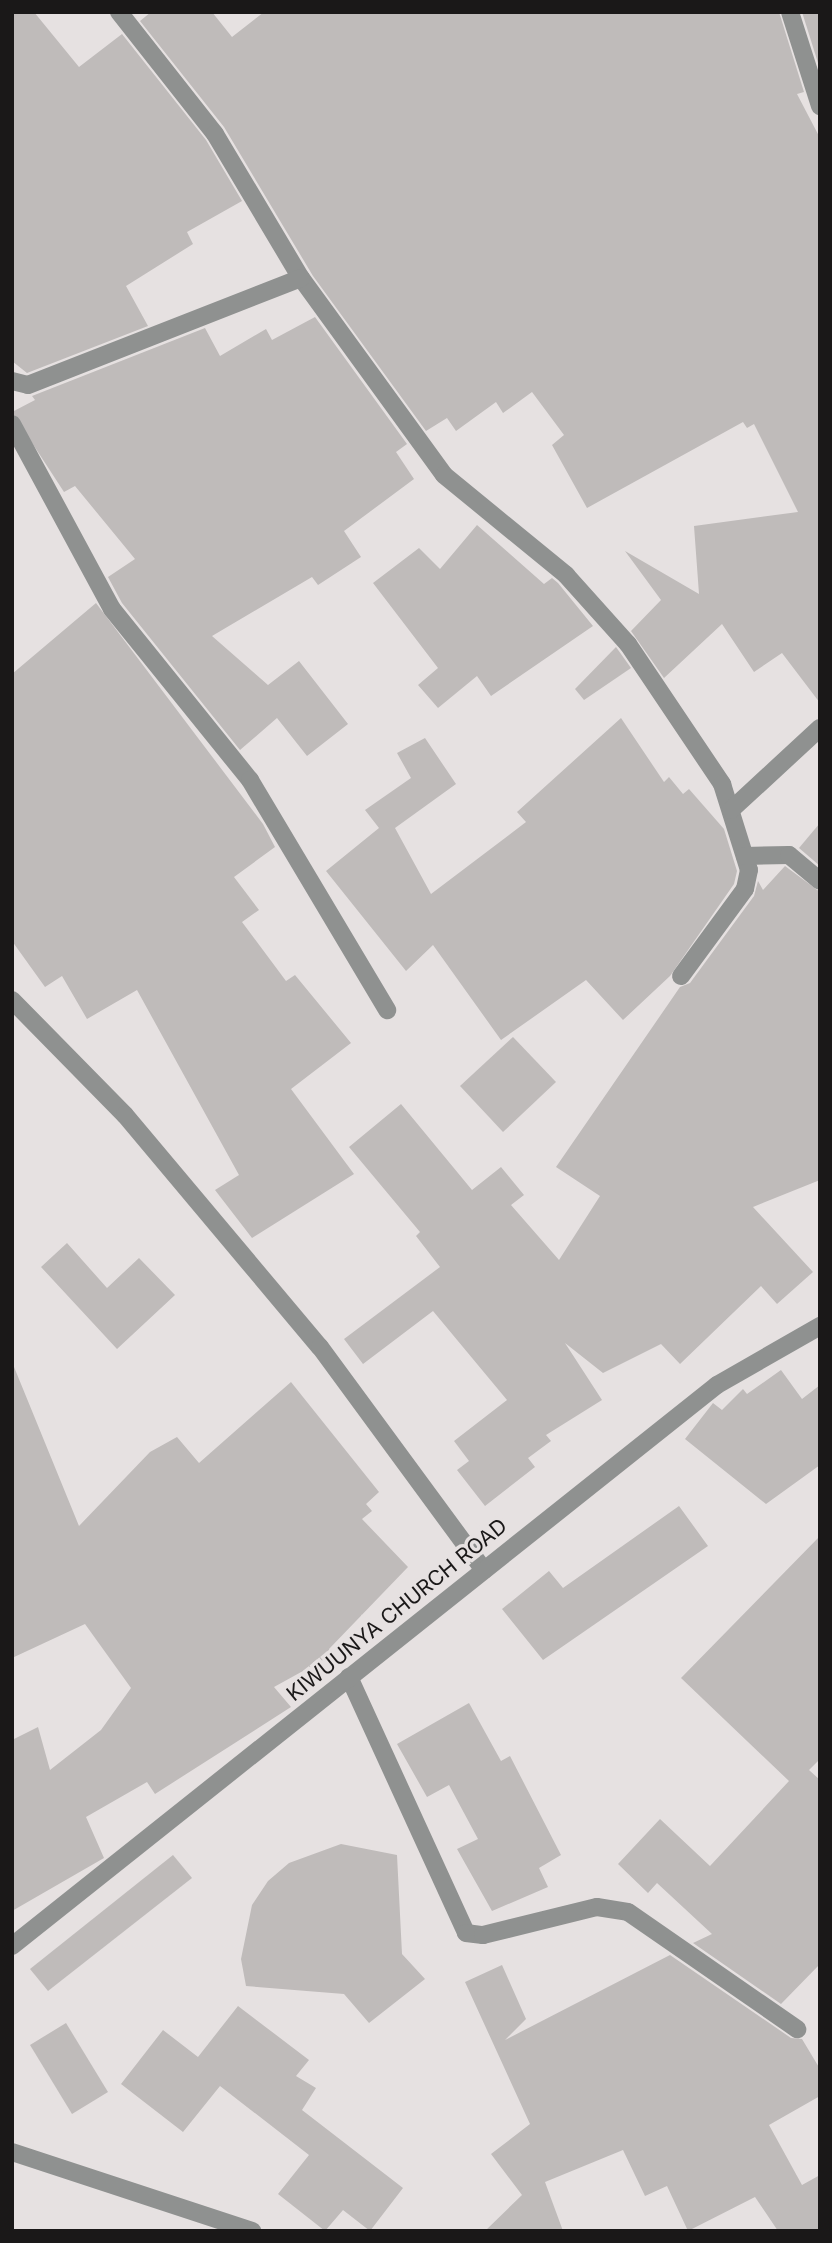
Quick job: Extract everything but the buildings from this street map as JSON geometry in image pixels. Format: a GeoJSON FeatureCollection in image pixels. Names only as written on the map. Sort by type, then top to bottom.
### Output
{"type":"FeatureCollection","features":[{"type":"Feature","properties":{"kind":"street"},"geometry":{"type":"LineString","coordinates":[[119,12],[215,134],[301,278],[444,475],[566,575],[628,644],[722,784],[745,856],[745,889],[681,976]]}},
{"type":"Feature","properties":{"kind":"street"},"geometry":{"type":"LineString","coordinates":[[790,12],[820,106]]}},
{"type":"Feature","properties":{"kind":"street"},"geometry":{"type":"LineString","coordinates":[[12,381],[28,385],[301,278]]}},
{"type":"Feature","properties":{"kind":"street"},"geometry":{"type":"LineString","coordinates":[[12,424],[113,609],[250,780],[387,1010]]}},
{"type":"Feature","properties":{"kind":"street"},"geometry":{"type":"LineString","coordinates":[[731,810],[820,728]]}},
{"type":"Feature","properties":{"kind":"street"},"geometry":{"type":"LineString","coordinates":[[745,856],[789,855],[820,881]]}},
{"type":"Feature","properties":{"kind":"street"},"geometry":{"type":"LineString","coordinates":[[12,1000],[125,1115],[320,1347],[484,1570]]}},
{"type":"Feature","properties":{"kind":"street","name":"KIWUUNYA CHURCH ROAD"},"geometry":{"type":"LineString","coordinates":[[12,1946],[717,1385],[820,1326]]}},
{"type":"Feature","properties":{"kind":"street"},"geometry":{"type":"LineString","coordinates":[[349,1677],[466,1933],[482,1935],[597,1907],[628,1912],[797,2029]]}},
{"type":"Feature","properties":{"kind":"street"},"geometry":{"type":"LineString","coordinates":[[12,2152],[252,2231]]}}]}
